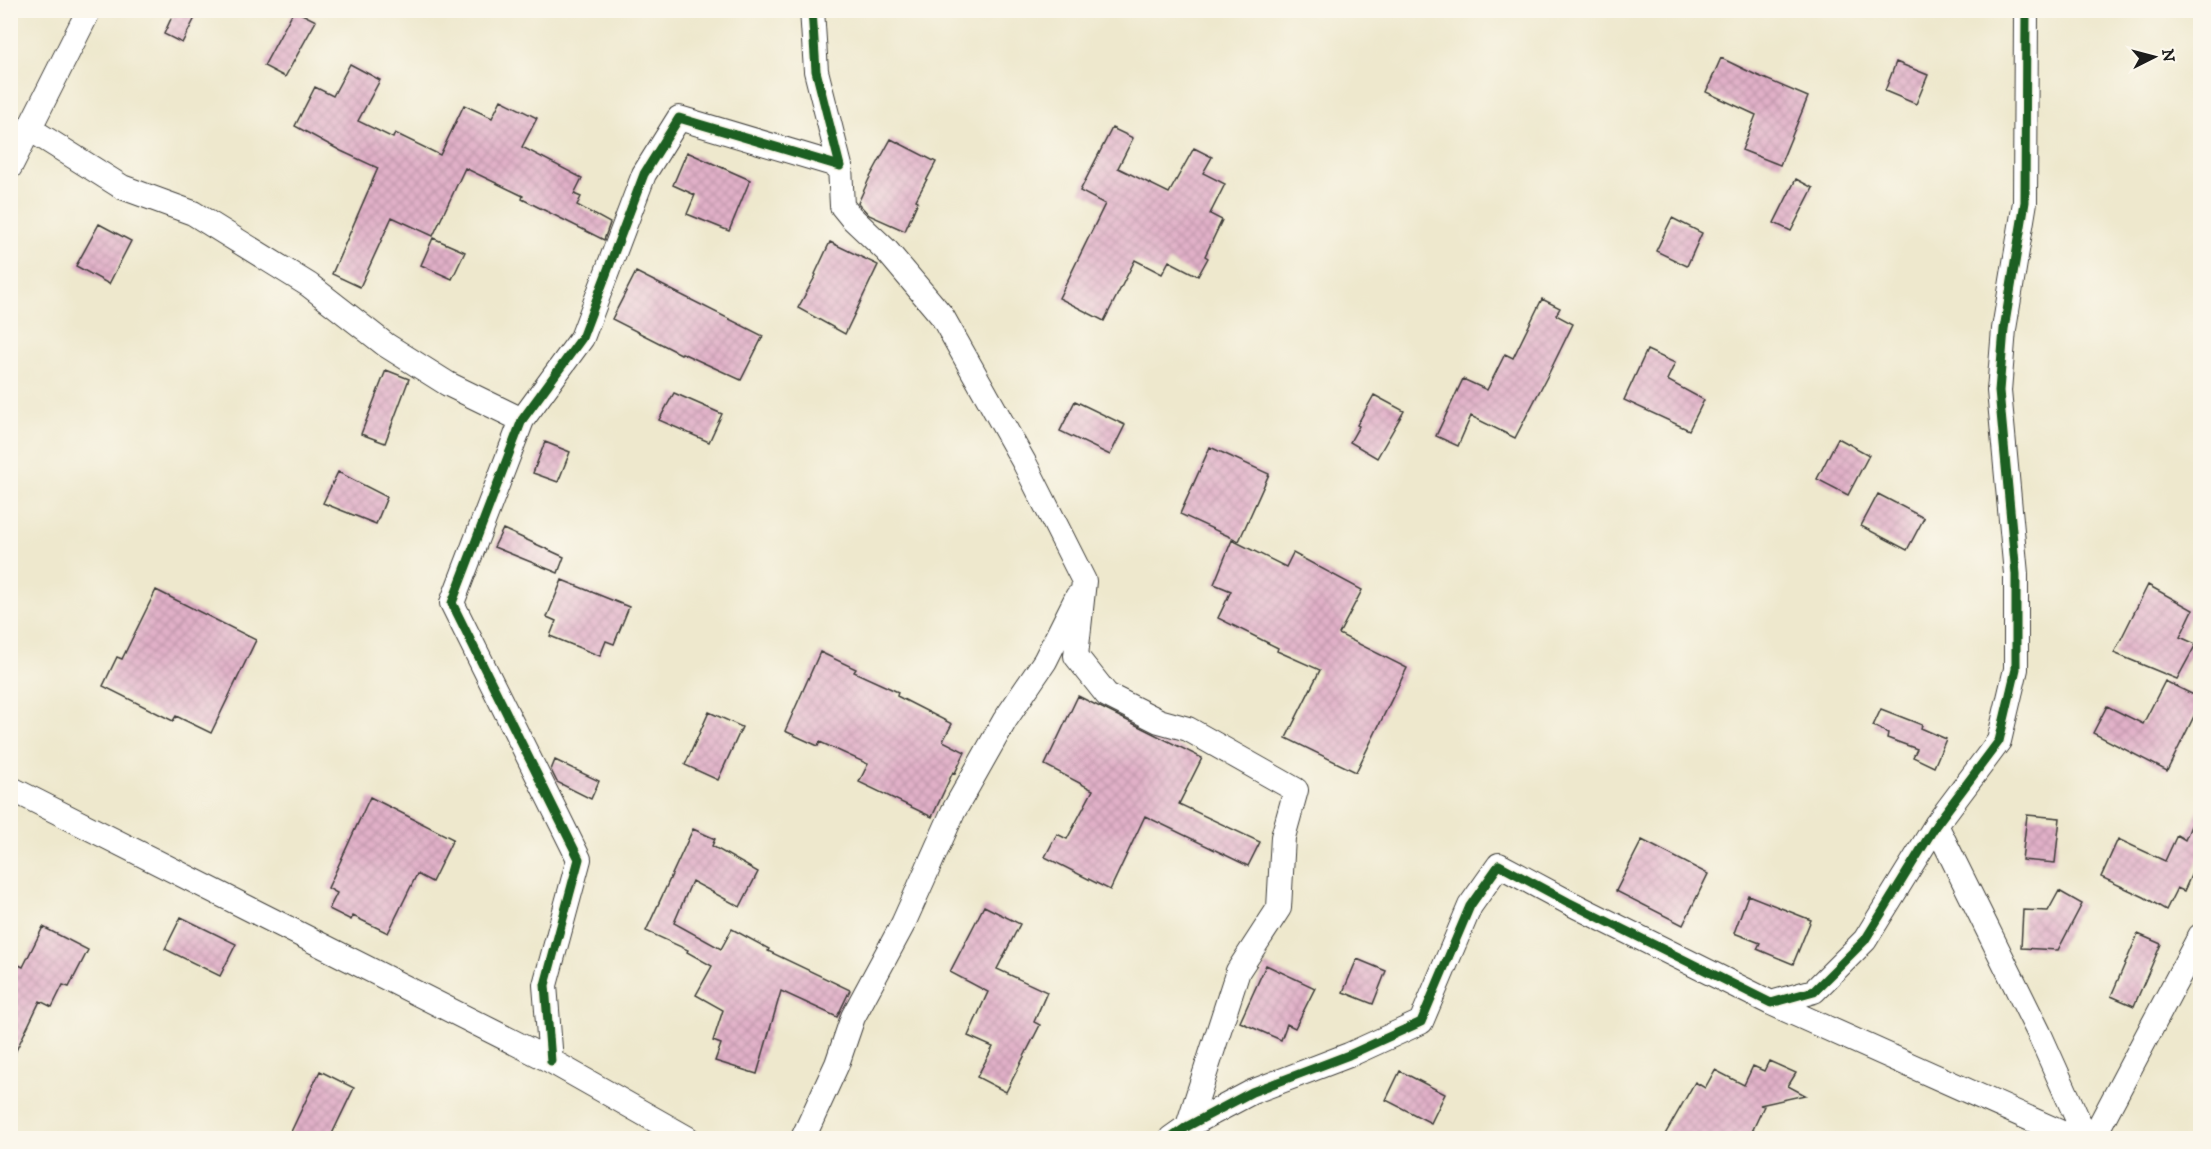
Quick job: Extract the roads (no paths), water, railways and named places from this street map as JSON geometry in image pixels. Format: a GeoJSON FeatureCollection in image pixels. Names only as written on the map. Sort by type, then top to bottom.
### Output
{"type":"FeatureCollection","features":[{"type":"Feature","properties":{"kind":"street"},"geometry":{"type":"LineString","coordinates":[[10,167],[89,10]]}},
{"type":"Feature","properties":{"kind":"street"},"geometry":{"type":"LineString","coordinates":[[812,10],[816,71],[840,166],[842,206],[887,251],[942,316],[1025,464],[1084,581],[1076,656],[1107,695],[1159,721],[1188,729],[1296,790],[1283,837],[1280,908],[1238,971],[1179,1132]]}},
{"type":"Feature","properties":{"kind":"street"},"geometry":{"type":"LineString","coordinates":[[1771,1003],[1814,992],[1865,940],[1936,825],[2000,741],[2016,669],[2016,574],[1999,392],[2004,329],[2025,202],[2026,10]]}},
{"type":"Feature","properties":{"kind":"street"},"geometry":{"type":"LineString","coordinates":[[551,1061],[545,985],[579,859],[452,603],[522,420],[582,338],[644,174],[679,118],[840,166]]}},
{"type":"Feature","properties":{"kind":"street"},"geometry":{"type":"LineString","coordinates":[[30,129],[122,187],[194,213],[309,285],[386,345],[448,384],[522,420]]}},
{"type":"Feature","properties":{"kind":"street"},"geometry":{"type":"LineString","coordinates":[[803,1138],[837,1064],[853,1017],[903,924],[953,812],[1005,720],[1045,661],[1084,581]]}},
{"type":"Feature","properties":{"kind":"street"},"geometry":{"type":"LineString","coordinates":[[10,788],[551,1061],[687,1138]]}},
{"type":"Feature","properties":{"kind":"street"},"geometry":{"type":"LineString","coordinates":[[1936,825],[2039,1033],[2086,1138]]}},
{"type":"Feature","properties":{"kind":"street"},"geometry":{"type":"LineString","coordinates":[[1179,1132],[1252,1092],[1349,1055],[1421,1022],[1470,906],[1499,865],[1771,1003],[2073,1138]]}},
{"type":"Feature","properties":{"kind":"street"},"geometry":{"type":"LineString","coordinates":[[2093,1138],[2200,936]]}}]}
